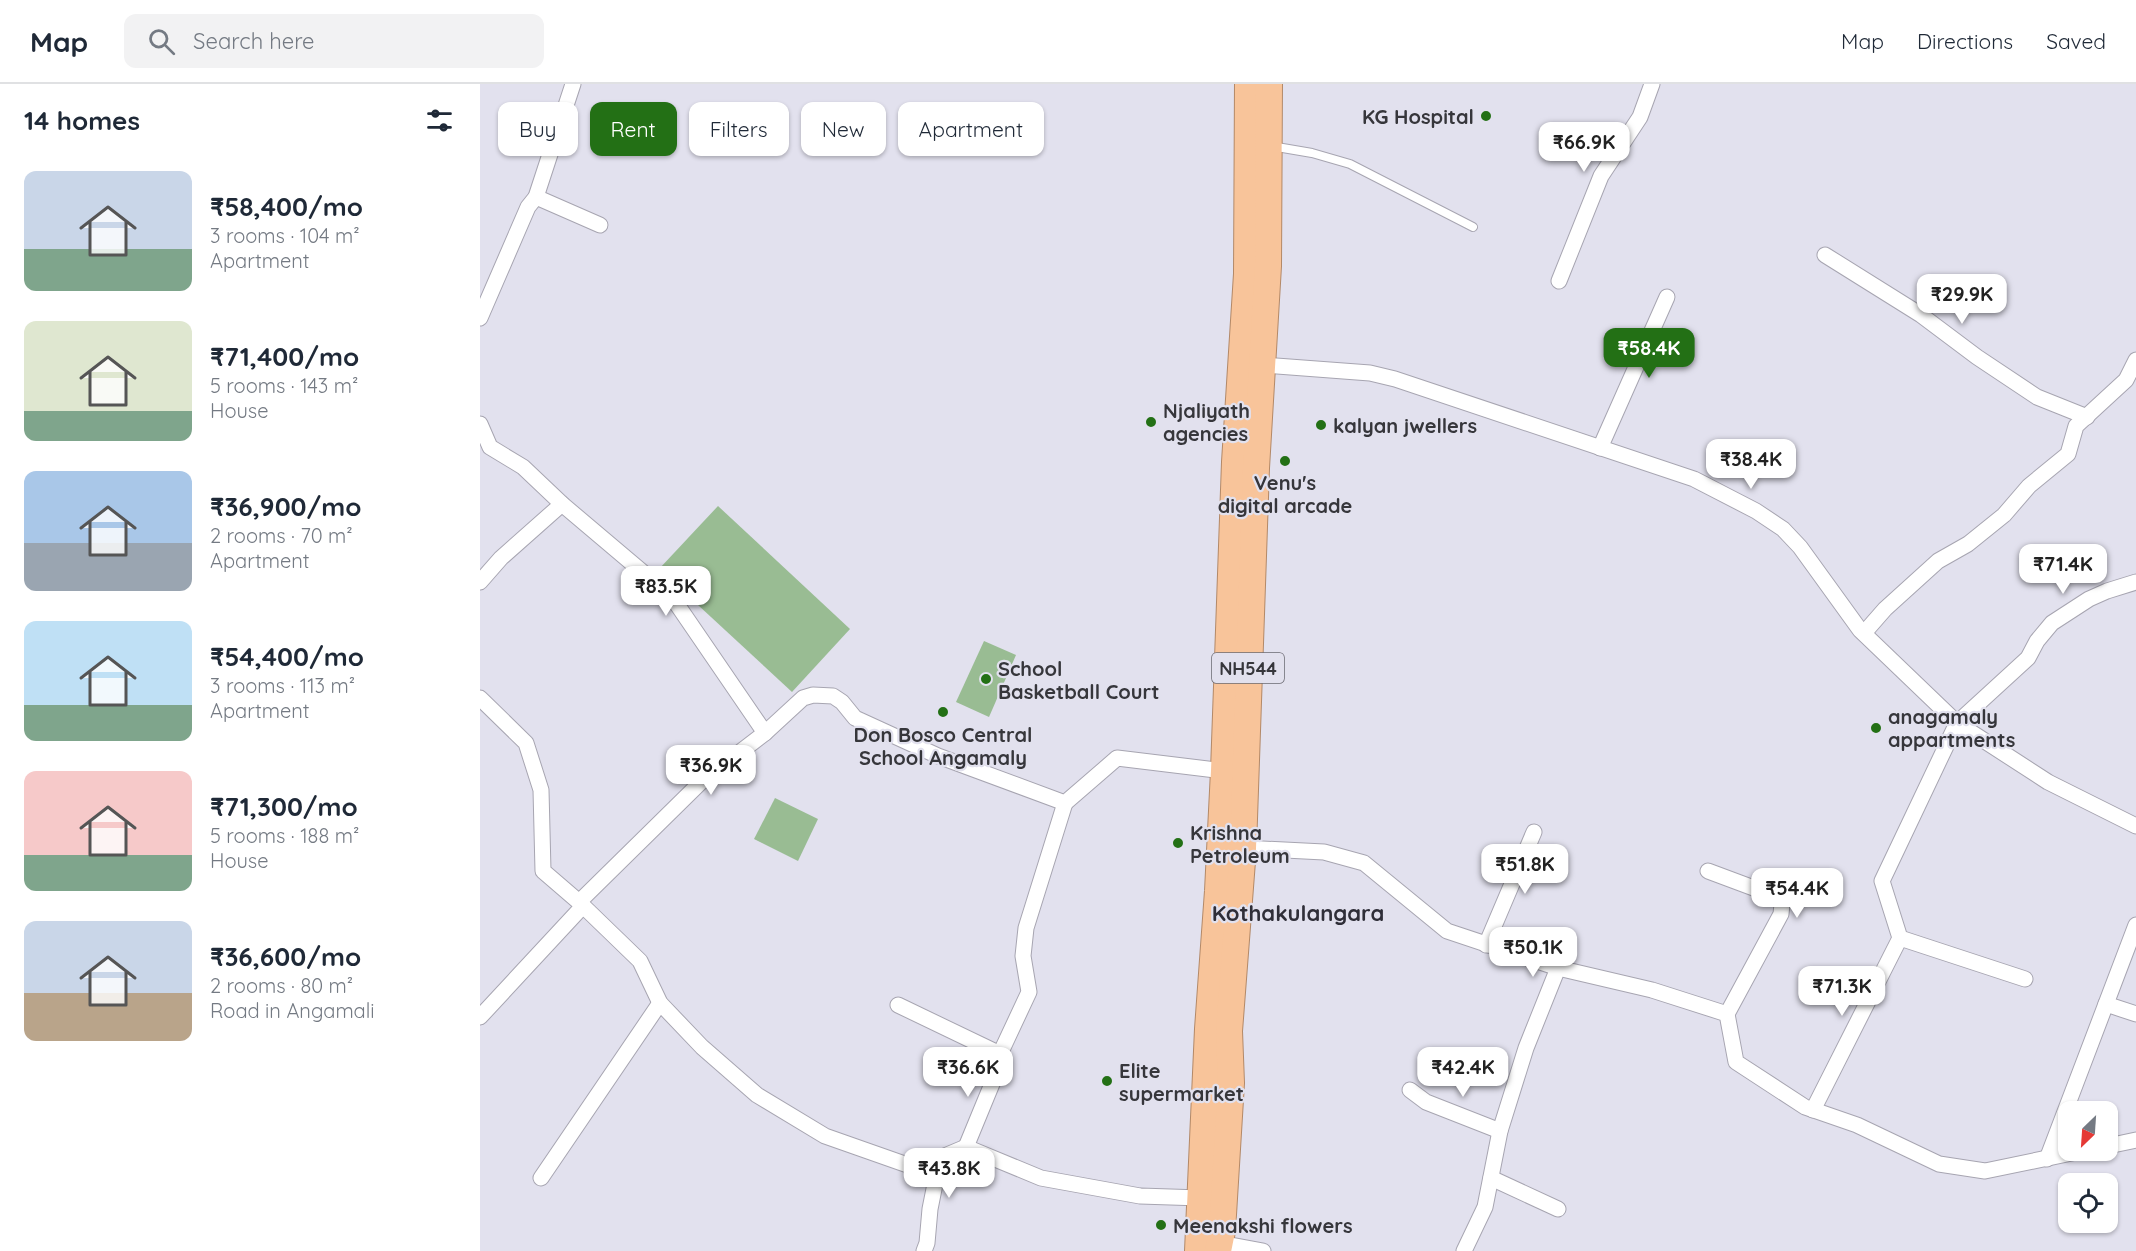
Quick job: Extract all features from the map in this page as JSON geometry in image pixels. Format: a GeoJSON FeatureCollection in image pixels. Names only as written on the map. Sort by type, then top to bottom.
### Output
{"type":"FeatureCollection","features":[{"type":"Feature","properties":{"kind":"highway","name":"NH544"},"geometry":{"type":"LineString","coordinates":[[1212,1248],[1201,1198],[1208,1029],[1224,771],[1235,462],[1247,274],[1248,84]]}},
{"type":"Feature","properties":{"kind":"highway","name":"NH544"},"geometry":{"type":"LineString","coordinates":[[1212,1248],[1231,1083],[1231,1007],[1243,848],[1256,468],[1268,266],[1269,84]]}},
{"type":"Feature","properties":{"kind":"street"},"geometry":{"type":"LineString","coordinates":[[480,318],[528,207],[536,197],[573,84]]}},
{"type":"Feature","properties":{"kind":"street"},"geometry":{"type":"LineString","coordinates":[[1559,281],[1601,176],[1640,117],[1652,84]]}},
{"type":"Feature","properties":{"kind":"street"},"geometry":{"type":"LineString","coordinates":[[536,197],[600,225]]}},
{"type":"Feature","properties":{"kind":"street"},"geometry":{"type":"LineString","coordinates":[[1826,255],[1921,315],[1977,357],[2037,397],[2087,417]]}},
{"type":"Feature","properties":{"kind":"street"},"geometry":{"type":"LineString","coordinates":[[1600,447],[1667,297]]}},
{"type":"Feature","properties":{"kind":"street"},"geometry":{"type":"LineString","coordinates":[[1864,633],[1885,609],[1938,561],[1968,544],[2004,515],[2030,486],[2068,454],[2076,426],[2131,383],[2136,360]]}},
{"type":"Feature","properties":{"kind":"street"},"geometry":{"type":"LineString","coordinates":[[1262,365],[1383,375],[1694,479],[1756,511],[1783,529],[1800,547],[1864,633],[1957,723],[2048,782],[2136,826]]}},
{"type":"Feature","properties":{"kind":"street"},"geometry":{"type":"LineString","coordinates":[[480,424],[490,447],[523,467],[562,504],[672,597],[765,733]]}},
{"type":"Feature","properties":{"kind":"street"},"geometry":{"type":"LineString","coordinates":[[480,582],[501,558],[562,504]]}},
{"type":"Feature","properties":{"kind":"street"},"geometry":{"type":"LineString","coordinates":[[1813,1110],[1900,938],[1882,881],[1957,723],[2028,658],[2037,641],[2052,623],[2089,599],[2136,582]]}},
{"type":"Feature","properties":{"kind":"street"},"geometry":{"type":"LineString","coordinates":[[480,1017],[581,904],[701,782],[765,733],[804,698],[813,694],[832,696],[842,702],[855,718],[928,752],[1065,802]]}},
{"type":"Feature","properties":{"kind":"street"},"geometry":{"type":"LineString","coordinates":[[480,698],[526,744],[541,790],[543,871],[640,961],[660,1003],[702,1047],[757,1095],[825,1136],[916,1168],[936,1179],[924,1251]]}},
{"type":"Feature","properties":{"kind":"street"},"geometry":{"type":"LineString","coordinates":[[916,1168],[966,1147],[1001,1062],[1000,1054],[1029,992],[1023,956],[1026,928],[1065,802],[1117,758],[1224,771]]}},
{"type":"Feature","properties":{"kind":"street"},"geometry":{"type":"LineString","coordinates":[[1486,945],[1534,832]]}},
{"type":"Feature","properties":{"kind":"street"},"geometry":{"type":"LineString","coordinates":[[1243,848],[1324,852],[1364,863],[1447,931],[1558,968],[1652,990],[1727,1014]]}},
{"type":"Feature","properties":{"kind":"street"},"geometry":{"type":"LineString","coordinates":[[1708,871],[1775,896],[1782,904],[1781,914],[1727,1014],[1736,1062],[1805,1107],[1857,1125],[1939,1164],[1985,1171],[2058,1156]]}},
{"type":"Feature","properties":{"kind":"street"},"geometry":{"type":"LineString","coordinates":[[2047,1159],[2136,925]]}},
{"type":"Feature","properties":{"kind":"street"},"geometry":{"type":"LineString","coordinates":[[1900,938],[2025,979]]}},
{"type":"Feature","properties":{"kind":"street"},"geometry":{"type":"LineString","coordinates":[[1464,1251],[1482,1217],[1500,1131],[1526,1048],[1558,968]]}},
{"type":"Feature","properties":{"kind":"street"},"geometry":{"type":"LineString","coordinates":[[541,1178],[660,1003]]}},
{"type":"Feature","properties":{"kind":"street"},"geometry":{"type":"LineString","coordinates":[[2106,1004],[2136,1014]]}},
{"type":"Feature","properties":{"kind":"street"},"geometry":{"type":"LineString","coordinates":[[898,1005],[1000,1054]]}},
{"type":"Feature","properties":{"kind":"street"},"geometry":{"type":"LineString","coordinates":[[1410,1090],[1426,1102],[1500,1131]]}},
{"type":"Feature","properties":{"kind":"street"},"geometry":{"type":"LineString","coordinates":[[2118,1144],[2136,1140]]}},
{"type":"Feature","properties":{"kind":"street"},"geometry":{"type":"LineString","coordinates":[[966,1147],[1041,1178],[1140,1196],[1201,1198]]}},
{"type":"Feature","properties":{"kind":"street"},"geometry":{"type":"LineString","coordinates":[[1491,1178],[1558,1209]]}},
{"type":"Feature","properties":{"kind":"street"},"geometry":{"type":"LineString","coordinates":[[1212,1248],[1263,1251]]}},
{"type":"Feature","properties":{"kind":"lane"},"geometry":{"type":"LineString","coordinates":[[1270,146],[1312,153],[1350,164],[1473,227]]}},
{"type":"Feature","properties":{"kind":"green space"},"geometry":{"type":"Polygon","coordinates":[[[718,506],[850,629],[792,692],[659,569],[718,506]]]}},
{"type":"Feature","properties":{"kind":"green space","name":"School Basketball Court"},"geometry":{"type":"Polygon","coordinates":[[[984,641],[1016,655],[989,717],[956,702],[984,641]]]}},
{"type":"Feature","properties":{"kind":"green space"},"geometry":{"type":"Polygon","coordinates":[[[775,798],[818,819],[798,861],[754,839],[775,798]]]}},
{"type":"Feature","properties":{"kind":"place","name":"KG Hospital"},"geometry":{"type":"Point","coordinates":[1486,116]}},
{"type":"Feature","properties":{"kind":"place","name":"Njaliyath agencies"},"geometry":{"type":"Point","coordinates":[1151,422]}},
{"type":"Feature","properties":{"kind":"place","name":"kalyan jwellers"},"geometry":{"type":"Point","coordinates":[1321,425]}},
{"type":"Feature","properties":{"kind":"place","name":"Venu's digital arcade"},"geometry":{"type":"Point","coordinates":[1285,461]}},
{"type":"Feature","properties":{"kind":"place","name":"School Basketball Court"},"geometry":{"type":"Point","coordinates":[986,679]}},
{"type":"Feature","properties":{"kind":"place","name":"Don Bosco Central School Angamaly"},"geometry":{"type":"Point","coordinates":[943,712]}},
{"type":"Feature","properties":{"kind":"place","name":"anagamaly appartments"},"geometry":{"type":"Point","coordinates":[1876,728]}},
{"type":"Feature","properties":{"kind":"place","name":"Krishna Petroleum"},"geometry":{"type":"Point","coordinates":[1178,843]}},
{"type":"Feature","properties":{"kind":"place","name":"Elite supermarket"},"geometry":{"type":"Point","coordinates":[1107,1081]}},
{"type":"Feature","properties":{"kind":"place","name":"Meenakshi flowers"},"geometry":{"type":"Point","coordinates":[1161,1225]}},
{"type":"Feature","properties":{"kind":"district","name":"Kothakulangara"},"geometry":{"type":"Point","coordinates":[1298,913]}}]}
